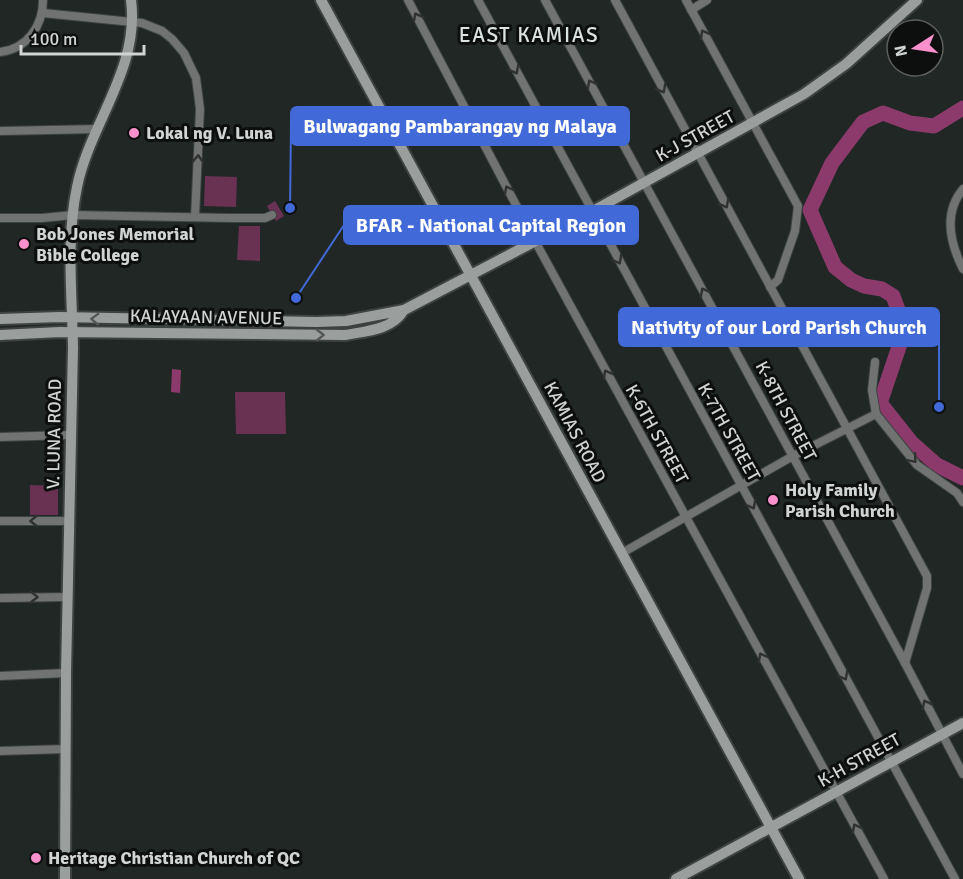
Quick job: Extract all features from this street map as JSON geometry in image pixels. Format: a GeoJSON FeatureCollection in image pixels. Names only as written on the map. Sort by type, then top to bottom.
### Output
{"type":"FeatureCollection","features":[{"type":"Feature","properties":{"kind":"main road","name":"V. LUNA ROAD"},"geometry":{"type":"LineString","coordinates":[[65,879],[73,214],[82,165],[122,75],[132,21],[131,0]]}},
{"type":"Feature","properties":{"kind":"main road","name":"K-J STREET"},"geometry":{"type":"LineString","coordinates":[[470,274],[645,183],[804,94],[840,70],[917,0]]}},
{"type":"Feature","properties":{"kind":"main road","name":"KAMIAS ROAD"},"geometry":{"type":"LineString","coordinates":[[326,2],[470,274],[799,879]]}},
{"type":"Feature","properties":{"kind":"main road","name":"KALAYAAN AVENUE"},"geometry":{"type":"LineString","coordinates":[[0,319],[346,321],[404,310],[470,274]]}},
{"type":"Feature","properties":{"kind":"main road","name":"KALAYAAN AVENUE"},"geometry":{"type":"LineString","coordinates":[[0,335],[73,332],[345,335],[386,326],[395,321],[404,310]]}},
{"type":"Feature","properties":{"kind":"main road","name":"K-H STREET"},"geometry":{"type":"LineString","coordinates":[[676,879],[963,723]]}},
{"type":"Feature","properties":{"kind":"street"},"geometry":{"type":"LineString","coordinates":[[0,52],[25,42],[38,27],[43,13],[43,0]]}},
{"type":"Feature","properties":{"kind":"street","name":"K-6TH STREET"},"geometry":{"type":"LineString","coordinates":[[408,0],[685,518],[884,879]]}},
{"type":"Feature","properties":{"kind":"street","name":"K-7TH STREET"},"geometry":{"type":"LineString","coordinates":[[478,0],[955,879]]}},
{"type":"Feature","properties":{"kind":"street","name":"K-8TH STREET"},"geometry":{"type":"LineString","coordinates":[[545,0],[963,774]]}},
{"type":"Feature","properties":{"kind":"street"},"geometry":{"type":"LineString","coordinates":[[615,0],[927,576],[927,588],[905,663]]}},
{"type":"Feature","properties":{"kind":"street"},"geometry":{"type":"LineString","coordinates":[[686,0],[796,200],[799,210],[795,231],[778,280],[770,287]]}},
{"type":"Feature","properties":{"kind":"street"},"geometry":{"type":"LineString","coordinates":[[691,10],[707,0]]}},
{"type":"Feature","properties":{"kind":"street"},"geometry":{"type":"LineString","coordinates":[[43,13],[132,21],[152,26],[172,39],[184,53],[196,78],[200,109],[195,217]]}},
{"type":"Feature","properties":{"kind":"street"},"geometry":{"type":"LineString","coordinates":[[0,131],[98,129]]}},
{"type":"Feature","properties":{"kind":"street"},"geometry":{"type":"LineString","coordinates":[[963,189],[955,200],[950,222],[953,246],[963,269]]}},
{"type":"Feature","properties":{"kind":"street"},"geometry":{"type":"LineString","coordinates":[[0,218],[42,218],[73,214],[265,218],[272,215]]}},
{"type":"Feature","properties":{"kind":"street"},"geometry":{"type":"LineString","coordinates":[[875,362],[872,390],[876,414],[917,465],[957,493],[963,502]]}},
{"type":"Feature","properties":{"kind":"street"},"geometry":{"type":"LineString","coordinates":[[622,553],[742,487],[793,456],[876,414]]}},
{"type":"Feature","properties":{"kind":"street"},"geometry":{"type":"LineString","coordinates":[[0,437],[70,435]]}},
{"type":"Feature","properties":{"kind":"street"},"geometry":{"type":"LineString","coordinates":[[0,521],[69,521]]}},
{"type":"Feature","properties":{"kind":"street"},"geometry":{"type":"LineString","coordinates":[[0,598],[68,597]]}},
{"type":"Feature","properties":{"kind":"street"},"geometry":{"type":"LineString","coordinates":[[0,676],[66,673]]}},
{"type":"Feature","properties":{"kind":"street"},"geometry":{"type":"LineString","coordinates":[[0,751],[66,749]]}},
{"type":"Feature","properties":{"kind":"shaded area"},"geometry":{"type":"Polygon","coordinates":[[[205,176],[237,177],[236,207],[204,206],[205,176]]]}},
{"type":"Feature","properties":{"kind":"shaded area"},"geometry":{"type":"Polygon","coordinates":[[[275,201],[284,216],[276,221],[267,206],[275,201]]]}},
{"type":"Feature","properties":{"kind":"shaded area"},"geometry":{"type":"Polygon","coordinates":[[[239,226],[260,226],[260,261],[237,260],[239,226]]]}},
{"type":"Feature","properties":{"kind":"shaded area"},"geometry":{"type":"Polygon","coordinates":[[[172,369],[181,370],[180,393],[171,392],[172,369]]]}},
{"type":"Feature","properties":{"kind":"shaded area"},"geometry":{"type":"Polygon","coordinates":[[[235,392],[285,392],[286,434],[236,434],[235,392]]]}},
{"type":"Feature","properties":{"kind":"shaded area"},"geometry":{"type":"Polygon","coordinates":[[[30,485],[58,486],[58,515],[30,515],[30,485]]]}},
{"type":"Feature","properties":{"kind":"waterway"},"geometry":{"type":"LineString","coordinates":[[963,108],[934,126],[910,123],[883,113],[863,122],[832,163],[810,210],[835,267],[851,280],[864,286],[882,289],[893,296],[905,329],[880,403],[911,442],[937,465],[963,478]]}},
{"type":"Feature","properties":{"kind":"place","name":"Lokal ng V. Luna"},"geometry":{"type":"Point","coordinates":[134,133]}},
{"type":"Feature","properties":{"kind":"place","name":"Bulwagang Pambarangay ng Malaya"},"geometry":{"type":"Point","coordinates":[290,208]}},
{"type":"Feature","properties":{"kind":"place","name":"Bob Jones Memorial Bible College"},"geometry":{"type":"Point","coordinates":[24,244]}},
{"type":"Feature","properties":{"kind":"place","name":"BFAR - National Capital Region"},"geometry":{"type":"Point","coordinates":[296,298]}},
{"type":"Feature","properties":{"kind":"place","name":"Nativity of our Lord Parish Church"},"geometry":{"type":"Point","coordinates":[939,407]}},
{"type":"Feature","properties":{"kind":"place","name":"Holy Family Parish Church"},"geometry":{"type":"Point","coordinates":[773,500]}},
{"type":"Feature","properties":{"kind":"place","name":"Heritage Christian Church of QC"},"geometry":{"type":"Point","coordinates":[36,858]}},
{"type":"Feature","properties":{"kind":"district","name":"EAST KAMIAS"},"geometry":{"type":"Point","coordinates":[529,35]}}]}
